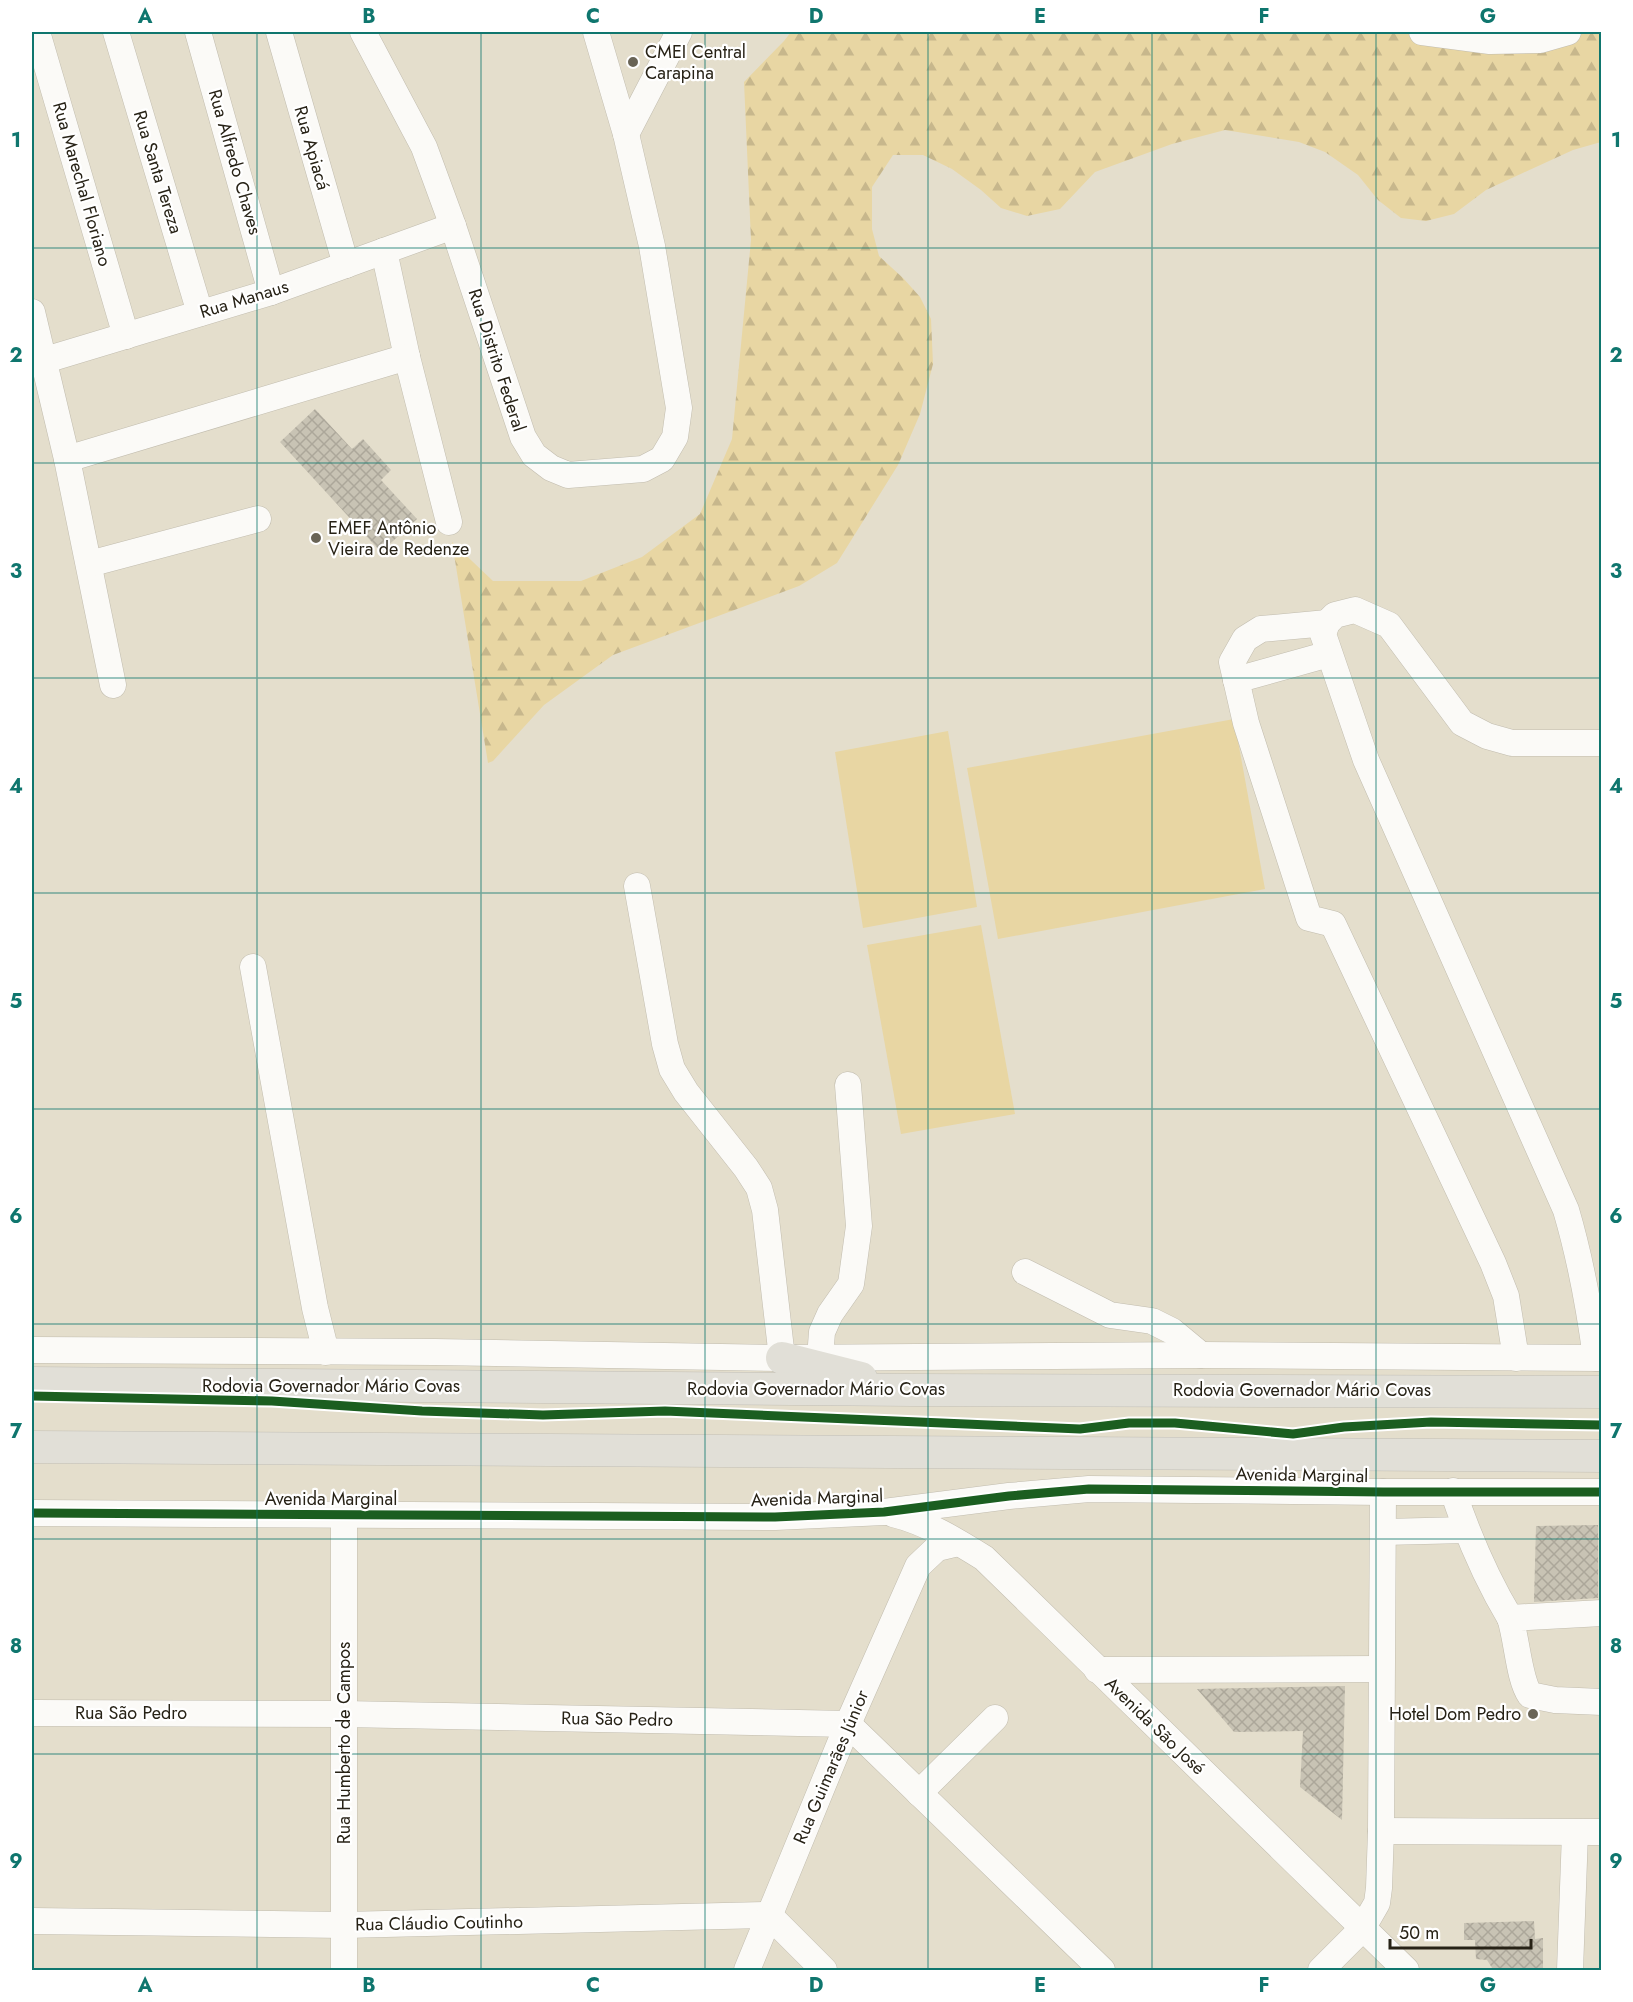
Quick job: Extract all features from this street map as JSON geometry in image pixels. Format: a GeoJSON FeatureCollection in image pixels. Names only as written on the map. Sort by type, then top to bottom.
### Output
{"type":"FeatureCollection","features":[{"type":"Feature","properties":{"kind":"main road"},"geometry":{"type":"LineString","coordinates":[[782,1358],[911,1390]]}},
{"type":"Feature","properties":{"kind":"main road","name":"Rodovia Governador Mário Covas"},"geometry":{"type":"LineString","coordinates":[[32,1383],[911,1390],[1602,1392]]}},
{"type":"Feature","properties":{"kind":"main road"},"geometry":{"type":"LineString","coordinates":[[32,1447],[1602,1456]]}},
{"type":"Feature","properties":{"kind":"street","name":"Rua Marechal Floriano"},"geometry":{"type":"LineString","coordinates":[[37,32],[126,336]]}},
{"type":"Feature","properties":{"kind":"street","name":"Rua Santa Tereza"},"geometry":{"type":"LineString","coordinates":[[116,32],[200,313]]}},
{"type":"Feature","properties":{"kind":"street","name":"Rua Alfredo Chaves"},"geometry":{"type":"LineString","coordinates":[[198,32],[271,292]]}},
{"type":"Feature","properties":{"kind":"street","name":"Rua Apiacá"},"geometry":{"type":"LineString","coordinates":[[279,32],[346,265]]}},
{"type":"Feature","properties":{"kind":"street","name":"Rua Distrito Federal"},"geometry":{"type":"LineString","coordinates":[[363,32],[424,147],[453,226],[523,437],[534,455],[551,468],[568,475],[643,469],[662,459],[675,437],[679,408],[652,246],[626,134],[596,32]]}},
{"type":"Feature","properties":{"kind":"street"},"geometry":{"type":"LineString","coordinates":[[626,134],[679,32]]}},
{"type":"Feature","properties":{"kind":"street"},"geometry":{"type":"LineString","coordinates":[[1422,32],[1490,41],[1540,40],[1568,32]]}},
{"type":"Feature","properties":{"kind":"street","name":"Rua Manaus"},"geometry":{"type":"LineString","coordinates":[[38,362],[271,292],[453,226]]}},
{"type":"Feature","properties":{"kind":"street"},"geometry":{"type":"LineString","coordinates":[[384,250],[407,357],[449,522]]}},
{"type":"Feature","properties":{"kind":"street"},"geometry":{"type":"LineString","coordinates":[[32,312],[38,362],[67,459],[114,685]]}},
{"type":"Feature","properties":{"kind":"street"},"geometry":{"type":"LineString","coordinates":[[67,459],[407,357]]}},
{"type":"Feature","properties":{"kind":"street"},"geometry":{"type":"LineString","coordinates":[[89,564],[258,519]]}},
{"type":"Feature","properties":{"kind":"street"},"geometry":{"type":"LineString","coordinates":[[32,1350],[782,1358],[1201,1355],[1599,1358],[1586,1283],[1566,1210],[1366,760],[1323,634],[1327,623],[1335,615],[1355,610],[1389,625],[1462,723],[1487,736],[1512,743],[1602,743]]}},
{"type":"Feature","properties":{"kind":"street"},"geometry":{"type":"LineString","coordinates":[[1327,623],[1261,629],[1245,639],[1232,662],[1246,723],[1309,918],[1333,924],[1493,1263],[1506,1296],[1516,1358]]}},
{"type":"Feature","properties":{"kind":"street"},"geometry":{"type":"LineString","coordinates":[[1236,680],[1329,654]]}},
{"type":"Feature","properties":{"kind":"street"},"geometry":{"type":"LineString","coordinates":[[637,886],[665,1044],[672,1069],[686,1092],[759,1188],[765,1210],[782,1358]]}},
{"type":"Feature","properties":{"kind":"street"},"geometry":{"type":"LineString","coordinates":[[253,967],[315,1308],[326,1352]]}},
{"type":"Feature","properties":{"kind":"street"},"geometry":{"type":"LineString","coordinates":[[820,1358],[822,1332],[830,1314],[851,1284],[859,1226],[848,1085]]}},
{"type":"Feature","properties":{"kind":"street"},"geometry":{"type":"LineString","coordinates":[[1025,1272],[1110,1315],[1152,1321],[1172,1331],[1201,1355]]}},
{"type":"Feature","properties":{"kind":"street","name":"Avenida Marginal"},"geometry":{"type":"LineString","coordinates":[[32,1513],[775,1517],[884,1512],[1009,1496],[1089,1489],[1602,1492]]}},
{"type":"Feature","properties":{"kind":"street"},"geometry":{"type":"LineString","coordinates":[[1453,1491],[1466,1530],[1492,1587],[1510,1618],[1524,1688],[1530,1695],[1555,1700],[1602,1702]]}},
{"type":"Feature","properties":{"kind":"street"},"geometry":{"type":"LineString","coordinates":[[1321,1971],[1362,1929],[1377,1903],[1379,1888],[1383,1492]]}},
{"type":"Feature","properties":{"kind":"street","name":"Avenida São José"},"geometry":{"type":"LineString","coordinates":[[884,1512],[913,1520],[984,1558],[1406,1971]]}},
{"type":"Feature","properties":{"kind":"street","name":"Rua Humberto de Campos"},"geometry":{"type":"LineString","coordinates":[[344,1515],[344,1971]]}},
{"type":"Feature","properties":{"kind":"street","name":"Rua Guimarães Júnior"},"geometry":{"type":"LineString","coordinates":[[747,1971],[848,1724],[918,1566],[919,1543],[913,1520]]}},
{"type":"Feature","properties":{"kind":"street"},"geometry":{"type":"LineString","coordinates":[[1384,1532],[1466,1530]]}},
{"type":"Feature","properties":{"kind":"street","name":"Rua Guimarães Júnior"},"geometry":{"type":"LineString","coordinates":[[918,1566],[937,1548],[958,1543]]}},
{"type":"Feature","properties":{"kind":"street"},"geometry":{"type":"LineString","coordinates":[[1510,1618],[1602,1613]]}},
{"type":"Feature","properties":{"kind":"street"},"geometry":{"type":"LineString","coordinates":[[1097,1670],[1381,1669]]}},
{"type":"Feature","properties":{"kind":"street","name":"Rua São Pedro"},"geometry":{"type":"LineString","coordinates":[[32,1713],[344,1714],[848,1724]]}},
{"type":"Feature","properties":{"kind":"street"},"geometry":{"type":"LineString","coordinates":[[919,1793],[995,1718]]}},
{"type":"Feature","properties":{"kind":"street"},"geometry":{"type":"LineString","coordinates":[[848,1724],[1102,1971]]}},
{"type":"Feature","properties":{"kind":"street"},"geometry":{"type":"LineString","coordinates":[[1381,1831],[1602,1832]]}},
{"type":"Feature","properties":{"kind":"street"},"geometry":{"type":"LineString","coordinates":[[1570,1971],[1575,1833]]}},
{"type":"Feature","properties":{"kind":"street"},"geometry":{"type":"LineString","coordinates":[[769,1915],[824,1971]]}},
{"type":"Feature","properties":{"kind":"street","name":"Rua Cláudio Coutinho"},"geometry":{"type":"LineString","coordinates":[[32,1921],[344,1925],[769,1915]]}},
{"type":"Feature","properties":{"kind":"green space"},"geometry":{"type":"Polygon","coordinates":[[[791,32],[1601,32],[1601,142],[1573,150],[1486,190],[1454,214],[1426,221],[1401,218],[1378,200],[1358,175],[1325,152],[1299,142],[1225,130],[1172,144],[1095,172],[1060,209],[1027,216],[1001,208],[952,169],[923,155],[893,155],[872,187],[872,229],[879,256],[920,297],[931,319],[933,364],[920,414],[898,465],[837,563],[799,586],[613,655],[544,705],[493,761],[488,763],[452,542],[493,581],[581,581],[642,557],[700,514],[732,439],[751,240],[744,82],[791,32]]]}},
{"type":"Feature","properties":{"kind":"green space"},"geometry":{"type":"Polygon","coordinates":[[[1234,719],[1265,889],[998,939],[967,768],[1234,719]]]}},
{"type":"Feature","properties":{"kind":"green space"},"geometry":{"type":"Polygon","coordinates":[[[948,731],[977,907],[863,928],[835,752],[948,731]]]}},
{"type":"Feature","properties":{"kind":"green space"},"geometry":{"type":"Polygon","coordinates":[[[981,925],[1015,1114],[901,1134],[867,945],[981,925]]]}},
{"type":"Feature","properties":{"kind":"building"},"geometry":{"type":"Polygon","coordinates":[[[315,409],[352,449],[363,439],[391,470],[381,480],[417,519],[381,552],[280,442],[315,409]]]}},
{"type":"Feature","properties":{"kind":"building"},"geometry":{"type":"Polygon","coordinates":[[[1598,1525],[1598,1598],[1534,1602],[1536,1526],[1598,1525]]]}},
{"type":"Feature","properties":{"kind":"building"},"geometry":{"type":"Polygon","coordinates":[[[1345,1686],[1342,1820],[1300,1787],[1303,1731],[1234,1732],[1197,1689],[1345,1686]]]}},
{"type":"Feature","properties":{"kind":"building"},"geometry":{"type":"Polygon","coordinates":[[[1534,1921],[1535,1939],[1543,1938],[1543,1971],[1494,1971],[1487,1960],[1476,1959],[1475,1940],[1464,1940],[1464,1923],[1534,1921]]]}},
{"type":"Feature","properties":{"kind":"cycle path"},"geometry":{"type":"LineString","coordinates":[[32,1396],[272,1401],[422,1411],[543,1415],[665,1411],[1080,1429],[1129,1423],[1175,1423],[1293,1434],[1344,1427],[1431,1422],[1602,1425]]}},
{"type":"Feature","properties":{"kind":"cycle path"},"geometry":{"type":"LineString","coordinates":[[32,1513],[775,1517],[884,1512],[1009,1496],[1089,1489],[1602,1492]]}},
{"type":"Feature","properties":{"kind":"place","name":"CMEI Central Carapina"},"geometry":{"type":"Point","coordinates":[633,62]}},
{"type":"Feature","properties":{"kind":"place","name":"EMEF Antônio Vieira de Redenze"},"geometry":{"type":"Point","coordinates":[316,538]}},
{"type":"Feature","properties":{"kind":"place","name":"Hotel Dom Pedro"},"geometry":{"type":"Point","coordinates":[1533,1714]}}]}
